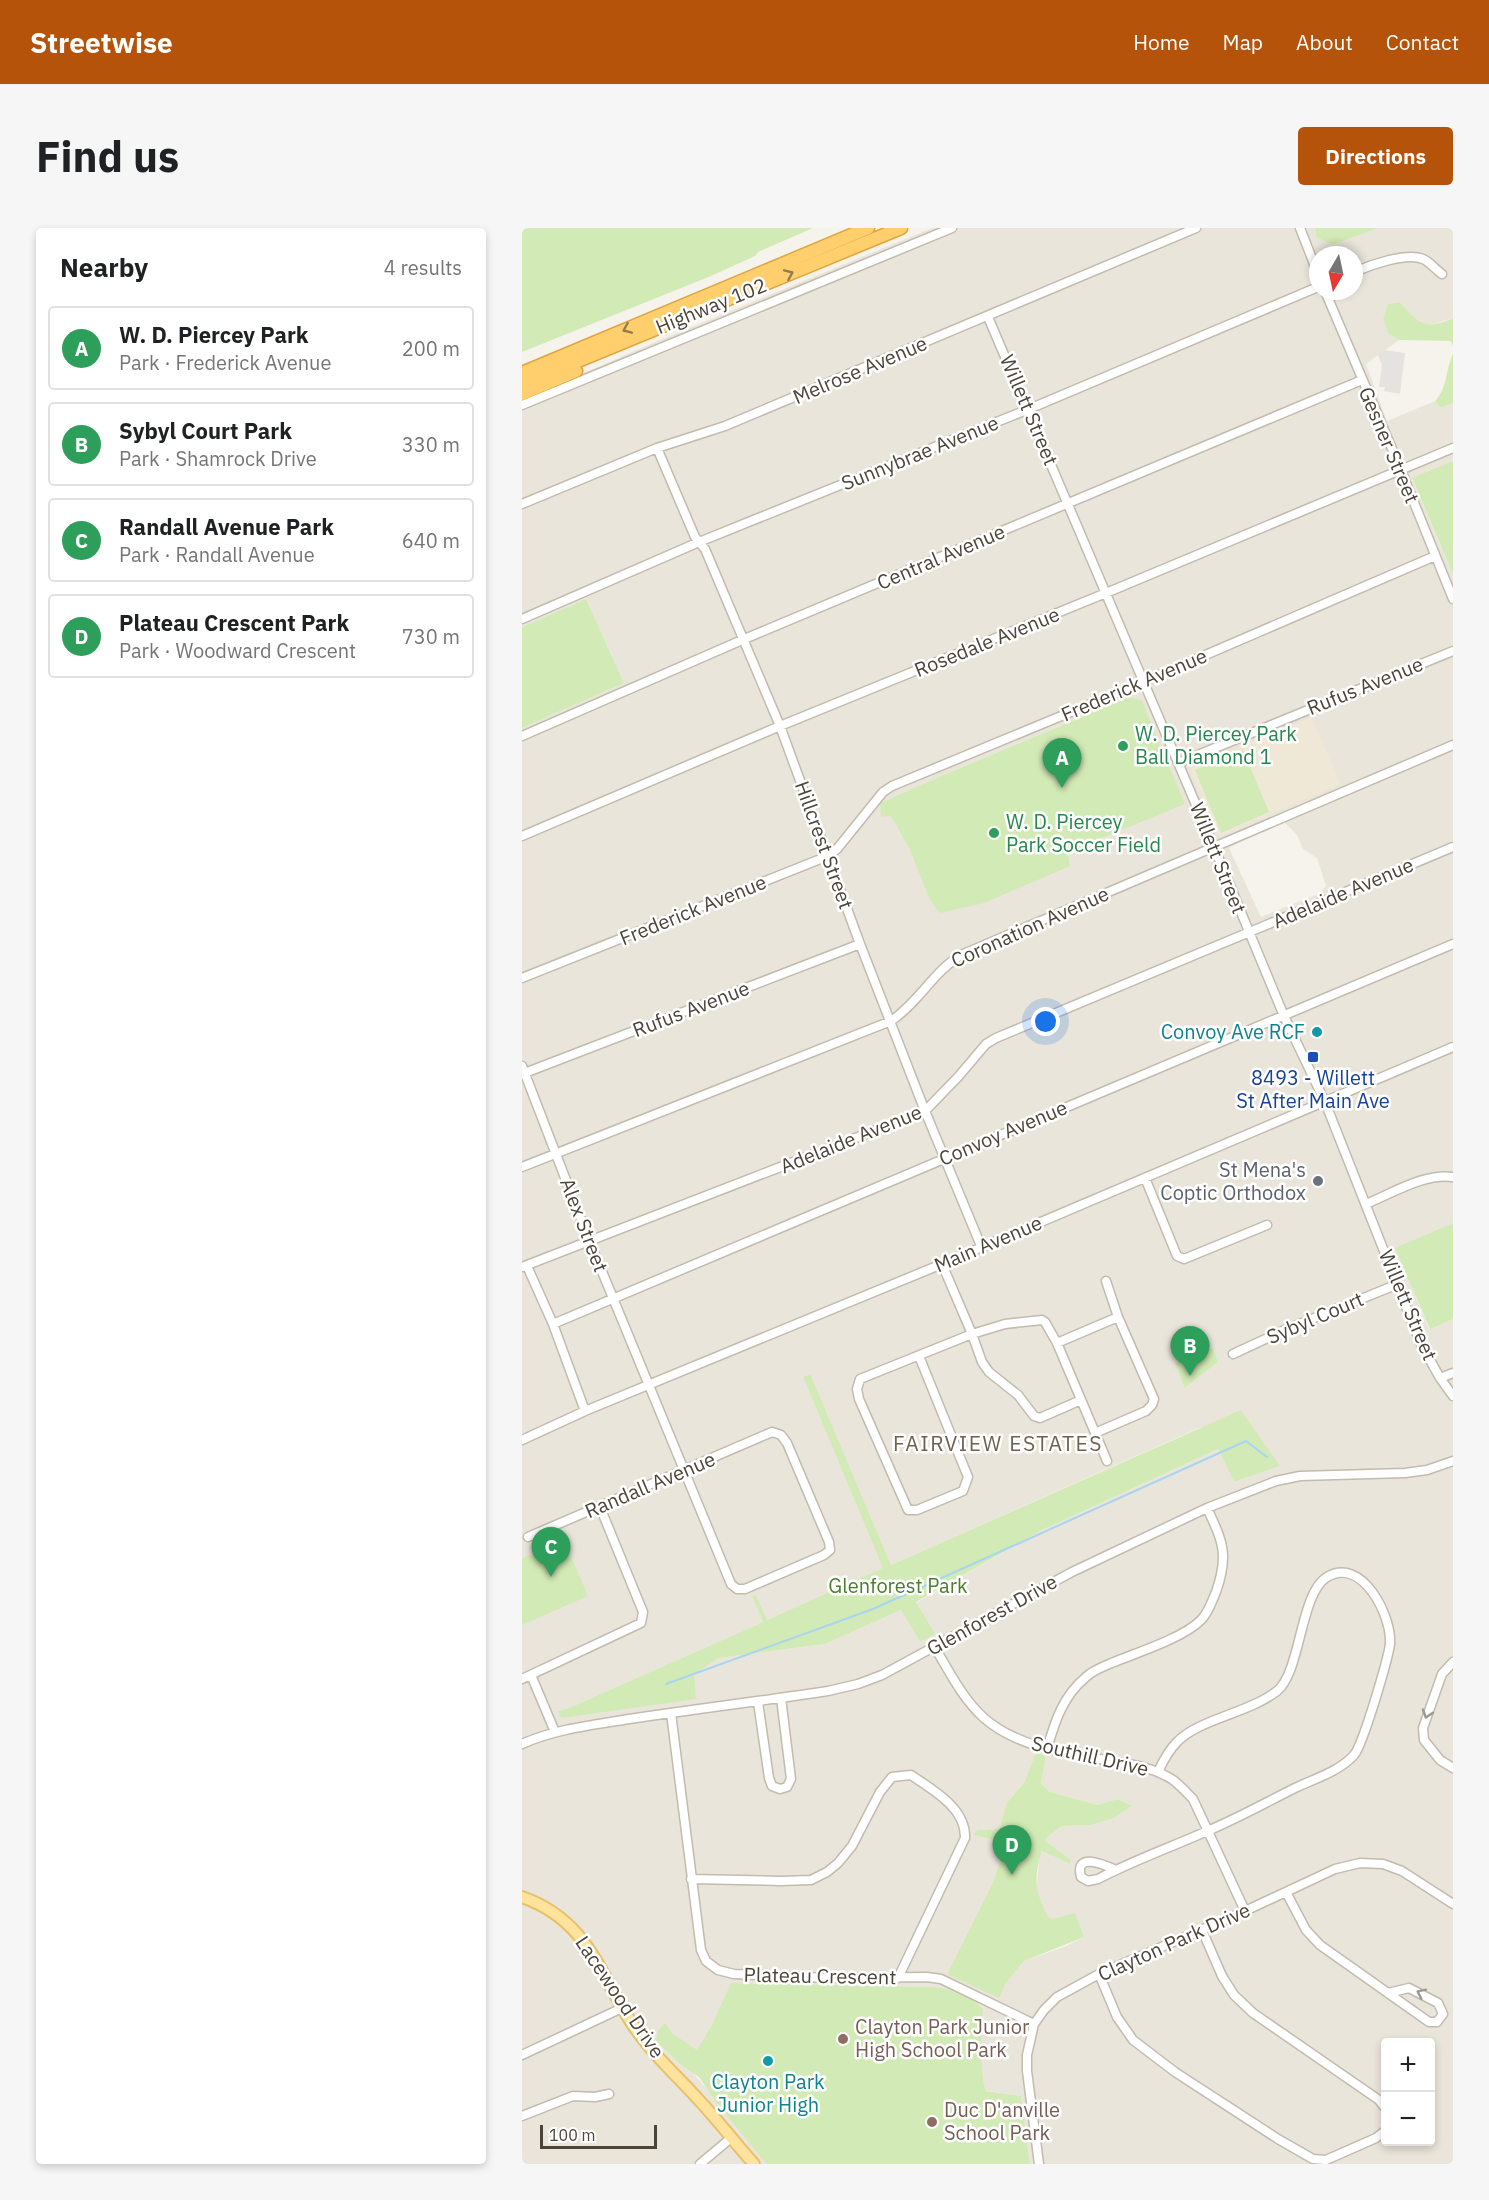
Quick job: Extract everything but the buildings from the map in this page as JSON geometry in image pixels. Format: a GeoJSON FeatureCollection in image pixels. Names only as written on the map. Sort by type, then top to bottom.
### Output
{"type":"FeatureCollection","features":[{"type":"Feature","properties":{"kind":"highway","name":"Highway 102"},"geometry":{"type":"LineString","coordinates":[[522,373],[868,228]]}},
{"type":"Feature","properties":{"kind":"highway","name":"Highway 102"},"geometry":{"type":"LineString","coordinates":[[522,384],[901,228]]}},
{"type":"Feature","properties":{"kind":"highway"},"geometry":{"type":"LineString","coordinates":[[522,394],[638,344],[696,313]]}},
{"type":"Feature","properties":{"kind":"highway"},"geometry":{"type":"LineString","coordinates":[[522,368],[585,347]]}},
{"type":"Feature","properties":{"kind":"main road","name":"Lacewood Drive"},"geometry":{"type":"LineString","coordinates":[[522,1897],[557,1915],[587,1944],[622,2008],[646,2043],[699,2099],[754,2164]]}},
{"type":"Feature","properties":{"kind":"street"},"geometry":{"type":"LineString","coordinates":[[522,405],[952,228]]}},
{"type":"Feature","properties":{"kind":"street","name":"Melrose Avenue"},"geometry":{"type":"LineString","coordinates":[[522,504],[657,448],[725,426],[1196,228]]}},
{"type":"Feature","properties":{"kind":"street"},"geometry":{"type":"LineString","coordinates":[[1300,228],[1309,251]]}},
{"type":"Feature","properties":{"kind":"street"},"geometry":{"type":"LineString","coordinates":[[1363,268],[1377,262],[1422,259],[1442,274]]}},
{"type":"Feature","properties":{"kind":"street","name":"Sunnybrae Avenue"},"geometry":{"type":"LineString","coordinates":[[522,619],[699,542],[1029,410],[1309,291]]}},
{"type":"Feature","properties":{"kind":"street","name":"Gesner Street"},"geometry":{"type":"LineString","coordinates":[[1329,300],[1453,599]]}},
{"type":"Feature","properties":{"kind":"street","name":"Willett Street"},"geometry":{"type":"LineString","coordinates":[[988,317],[1214,847],[1248,933],[1325,1102],[1420,1342],[1453,1396]]}},
{"type":"Feature","properties":{"kind":"street","name":"Central Avenue"},"geometry":{"type":"LineString","coordinates":[[522,736],[742,640],[1362,380]]}},
{"type":"Feature","properties":{"kind":"street","name":"Hillcrest Street"},"geometry":{"type":"LineString","coordinates":[[657,448],[695,537],[705,549],[780,726],[860,944],[981,1246]]}},
{"type":"Feature","properties":{"kind":"street","name":"Rosedale Avenue"},"geometry":{"type":"LineString","coordinates":[[522,836],[780,726],[1453,448]]}},
{"type":"Feature","properties":{"kind":"street","name":"Frederick Avenue"},"geometry":{"type":"LineString","coordinates":[[522,978],[828,856],[837,849],[883,792],[892,786],[1435,556]]}},
{"type":"Feature","properties":{"kind":"street","name":"Rufus Avenue"},"geometry":{"type":"LineString","coordinates":[[1178,763],[1453,651]]}},
{"type":"Feature","properties":{"kind":"street","name":"Coronation Avenue"},"geometry":{"type":"LineString","coordinates":[[522,1167],[891,1021],[909,1007],[940,969],[961,955],[1453,745]]}},
{"type":"Feature","properties":{"kind":"street","name":"Adelaide Avenue"},"geometry":{"type":"LineString","coordinates":[[524,1266],[925,1111],[986,1044],[996,1038],[1453,847]]}},
{"type":"Feature","properties":{"kind":"street","name":"Rufus Avenue"},"geometry":{"type":"LineString","coordinates":[[523,1071],[860,944]]}},
{"type":"Feature","properties":{"kind":"street","name":"Convoy Avenue"},"geometry":{"type":"LineString","coordinates":[[553,1324],[1453,944]]}},
{"type":"Feature","properties":{"kind":"street","name":"Main Avenue"},"geometry":{"type":"LineString","coordinates":[[522,1440],[585,1411],[942,1264],[1453,1047]]}},
{"type":"Feature","properties":{"kind":"street","name":"Alex Street"},"geometry":{"type":"LineString","coordinates":[[523,1071],[648,1385],[731,1584],[737,1589]]}},
{"type":"Feature","properties":{"kind":"street"},"geometry":{"type":"LineString","coordinates":[[1366,1204],[1425,1179],[1440,1175],[1453,1177]]}},
{"type":"Feature","properties":{"kind":"street"},"geometry":{"type":"LineString","coordinates":[[1145,1178],[1177,1256],[1184,1260],[1267,1225]]}},
{"type":"Feature","properties":{"kind":"street"},"geometry":{"type":"LineString","coordinates":[[942,1264],[982,1362],[989,1372],[1018,1395],[1034,1416],[1040,1418],[1081,1400]]}},
{"type":"Feature","properties":{"kind":"street"},"geometry":{"type":"LineString","coordinates":[[524,1266],[553,1324],[585,1411]]}},
{"type":"Feature","properties":{"kind":"street"},"geometry":{"type":"LineString","coordinates":[[1095,1433],[1146,1411],[1154,1399],[1118,1317],[1106,1281]]}},
{"type":"Feature","properties":{"kind":"street","name":"Sybyl Court"},"geometry":{"type":"LineString","coordinates":[[1233,1354],[1287,1329],[1398,1284]]}},
{"type":"Feature","properties":{"kind":"street"},"geometry":{"type":"LineString","coordinates":[[1057,1343],[1118,1317]]}},
{"type":"Feature","properties":{"kind":"street"},"geometry":{"type":"LineString","coordinates":[[919,1356],[968,1477],[963,1491],[917,1510],[908,1509],[859,1399],[857,1389],[860,1380],[972,1334],[1005,1324],[1042,1320],[1057,1343],[1107,1461]]}},
{"type":"Feature","properties":{"kind":"street"},"geometry":{"type":"LineString","coordinates":[[1440,1378],[1453,1373]]}},
{"type":"Feature","properties":{"kind":"street","name":"Randall Avenue"},"geometry":{"type":"LineString","coordinates":[[528,1537],[772,1432],[781,1435],[787,1443],[829,1542],[830,1550],[824,1555],[746,1589],[737,1589]]}},
{"type":"Feature","properties":{"kind":"street"},"geometry":{"type":"LineString","coordinates":[[1449,1463],[1453,1474]]}},
{"type":"Feature","properties":{"kind":"street","name":"Glenforest Drive"},"geometry":{"type":"LineString","coordinates":[[522,1744],[555,1732],[671,1713],[759,1702],[858,1684],[882,1675],[1072,1572],[1207,1508],[1276,1481],[1300,1476],[1382,1475],[1427,1470],[1449,1463]]}},
{"type":"Feature","properties":{"kind":"street"},"geometry":{"type":"LineString","coordinates":[[555,1732],[526,1677],[641,1623],[643,1612],[600,1507]]}},
{"type":"Feature","properties":{"kind":"street"},"geometry":{"type":"LineString","coordinates":[[1047,1749],[1056,1717],[1068,1695],[1087,1676],[1187,1631],[1202,1620],[1210,1608],[1219,1581],[1223,1556],[1222,1539],[1207,1508]]}},
{"type":"Feature","properties":{"kind":"street"},"geometry":{"type":"LineString","coordinates":[[1116,1870],[1208,1831],[1335,1769],[1354,1755],[1365,1731],[1390,1645],[1387,1622],[1368,1585],[1349,1574],[1337,1573],[1327,1577],[1319,1584],[1312,1596],[1282,1687],[1266,1700],[1198,1728],[1178,1740],[1167,1754],[1158,1772]]}},
{"type":"Feature","properties":{"kind":"street","name":"Southill Drive"},"geometry":{"type":"LineString","coordinates":[[934,1646],[969,1703],[985,1719],[1014,1736],[1047,1749],[1141,1766],[1173,1780],[1193,1799],[1245,1911]]}},
{"type":"Feature","properties":{"kind":"street"},"geometry":{"type":"LineString","coordinates":[[1453,1662],[1442,1674],[1423,1728],[1424,1740],[1440,1760],[1453,1768]]}},
{"type":"Feature","properties":{"kind":"street"},"geometry":{"type":"LineString","coordinates":[[759,1702],[769,1778],[772,1786],[780,1789],[786,1787],[791,1779],[781,1698]]}},
{"type":"Feature","properties":{"kind":"street","name":"Plateau Crescent"},"geometry":{"type":"LineString","coordinates":[[671,1713],[691,1880],[701,1950],[706,1961],[718,1970],[749,1976],[941,1979],[1034,2024]]}},
{"type":"Feature","properties":{"kind":"street"},"geometry":{"type":"LineString","coordinates":[[691,1880],[811,1880],[838,1863],[852,1846],[880,1791],[892,1777],[911,1775],[936,1792],[956,1811],[966,1828],[965,1838],[897,1978]]}},
{"type":"Feature","properties":{"kind":"street","name":"Clayton Park Drive"},"geometry":{"type":"LineString","coordinates":[[1039,2164],[1027,2055],[1034,2024],[1057,1997],[1099,1974],[1335,1869],[1360,1863],[1373,1862],[1402,1871],[1453,1904]]}},
{"type":"Feature","properties":{"kind":"street"},"geometry":{"type":"LineString","coordinates":[[1286,1892],[1306,1929],[1320,1945],[1429,2022],[1437,2022],[1443,2014],[1438,2003],[1409,1988],[1388,1993]]}},
{"type":"Feature","properties":{"kind":"street"},"geometry":{"type":"LineString","coordinates":[[1202,1930],[1222,1976],[1240,2001],[1253,2013],[1381,2103]]}},
{"type":"Feature","properties":{"kind":"street"},"geometry":{"type":"LineString","coordinates":[[1099,1974],[1117,2016],[1133,2040],[1151,2055],[1231,2109],[1313,2159],[1326,2160],[1381,2134]]}},
{"type":"Feature","properties":{"kind":"street"},"geometry":{"type":"LineString","coordinates":[[522,2055],[622,2008]]}},
{"type":"Feature","properties":{"kind":"street"},"geometry":{"type":"LineString","coordinates":[[522,2116],[573,2096],[595,2097],[609,2094]]}},
{"type":"Feature","properties":{"kind":"street"},"geometry":{"type":"LineString","coordinates":[[700,2164],[731,2139]]}},
{"type":"Feature","properties":{"kind":"shaded area"},"geometry":{"type":"Polygon","coordinates":[[[932,228],[1315,228],[1316,237],[1332,245],[1379,228],[1453,228],[1453,318],[1431,325],[1418,323],[1400,302],[1388,304],[1383,319],[1388,333],[1399,340],[1366,364],[1387,421],[1435,401],[1441,408],[1453,403],[1453,461],[1412,479],[1453,574],[1453,1223],[1396,1248],[1429,1329],[1453,1319],[1453,2164],[1030,2164],[1021,2096],[975,2089],[983,2007],[969,1999],[934,1987],[732,1983],[691,2071],[773,2164],[522,2164],[522,728],[624,683],[586,599],[522,627],[522,400],[655,342],[932,228]],[[1130,697],[881,803],[891,815],[910,850],[1070,866],[1068,852],[1130,697]],[[1283,821],[1229,848],[1261,917],[1318,894],[1326,886],[1317,858],[1303,849],[1297,835],[1283,821]],[[1213,1348],[1185,1388],[1218,1362],[1213,1348]],[[809,1374],[803,1377],[884,1568],[767,1620],[756,1595],[752,1596],[763,1622],[558,1711],[696,1699],[693,1674],[719,1658],[825,1644],[901,1610],[920,1642],[934,1634],[916,1603],[1042,1530],[1218,1449],[1234,1482],[1279,1466],[1201,1427],[891,1565],[809,1374]],[[1046,1755],[1006,1804],[1001,1829],[977,1830],[975,1835],[1004,1842],[1005,1845],[993,1882],[947,1974],[1005,1984],[1024,1961],[1064,1947],[1084,1937],[1047,1917],[1036,1893],[1042,1851],[1070,1864],[1045,1841],[1047,1837],[1062,1826],[1091,1825],[1114,1818],[1132,1806],[1118,1799],[1098,1805],[1050,1792],[1041,1783],[1046,1755]]]}},
{"type":"Feature","properties":{"kind":"shaded area"},"geometry":{"type":"Polygon","coordinates":[[[1384,350],[1405,353],[1400,394],[1384,391],[1385,387],[1379,387],[1382,365],[1378,355],[1384,350]]]}},
{"type":"Feature","properties":{"kind":"shaded area"},"geometry":{"type":"Polygon","coordinates":[[[1312,717],[1340,784],[1219,836],[1190,769],[1312,717]]]}},
{"type":"Feature","properties":{"kind":"green space"},"geometry":{"type":"Polygon","coordinates":[[[522,228],[813,228],[711,276],[522,352],[522,228]]]}},
{"type":"Feature","properties":{"kind":"green space"},"geometry":{"type":"Polygon","coordinates":[[[1315,228],[1379,228],[1332,245],[1316,237],[1315,228]]]}},
{"type":"Feature","properties":{"kind":"green space"},"geometry":{"type":"Polygon","coordinates":[[[1400,302],[1412,316],[1423,323],[1436,324],[1453,318],[1453,346],[1451,341],[1399,340],[1388,333],[1383,319],[1388,304],[1400,302]]]}},
{"type":"Feature","properties":{"kind":"green space"},"geometry":{"type":"Polygon","coordinates":[[[1453,354],[1453,403],[1441,408],[1435,401],[1442,390],[1453,354]]]}},
{"type":"Feature","properties":{"kind":"green space"},"geometry":{"type":"Polygon","coordinates":[[[1453,461],[1453,574],[1412,478],[1453,461]]]}},
{"type":"Feature","properties":{"kind":"green space"},"geometry":{"type":"Polygon","coordinates":[[[586,599],[624,683],[522,728],[522,627],[586,599]]]}},
{"type":"Feature","properties":{"kind":"green space"},"geometry":{"type":"Polygon","coordinates":[[[1130,697],[1142,701],[1185,804],[1068,852],[1070,866],[984,903],[940,913],[930,900],[910,850],[891,816],[881,817],[880,803],[1130,697]]]}},
{"type":"Feature","properties":{"kind":"green space"},"geometry":{"type":"Polygon","coordinates":[[[1243,750],[1269,812],[1221,833],[1195,770],[1243,750]]]}},
{"type":"Feature","properties":{"kind":"green space"},"geometry":{"type":"Polygon","coordinates":[[[1453,1223],[1453,1319],[1430,1329],[1395,1248],[1453,1223]]]}},
{"type":"Feature","properties":{"kind":"green space"},"geometry":{"type":"Polygon","coordinates":[[[1213,1348],[1218,1362],[1185,1388],[1175,1363],[1213,1348]]]}},
{"type":"Feature","properties":{"kind":"green space","name":"Glenforest Park"},"geometry":{"type":"Polygon","coordinates":[[[810,1374],[891,1565],[1241,1410],[1280,1466],[1234,1482],[1218,1449],[1042,1530],[916,1602],[935,1634],[920,1642],[901,1610],[825,1644],[719,1658],[694,1674],[696,1699],[561,1718],[558,1711],[763,1622],[752,1596],[756,1595],[767,1620],[883,1568],[803,1377],[810,1374]]]}},
{"type":"Feature","properties":{"kind":"green space"},"geometry":{"type":"Polygon","coordinates":[[[561,1533],[588,1596],[522,1625],[522,1559],[539,1551],[561,1533]]]}},
{"type":"Feature","properties":{"kind":"green space"},"geometry":{"type":"Polygon","coordinates":[[[1036,1753],[1046,1755],[1041,1783],[1050,1792],[1098,1805],[1118,1799],[1132,1806],[1114,1818],[1091,1825],[1062,1826],[1047,1837],[1045,1841],[1071,1860],[1070,1864],[1042,1851],[1037,1869],[1040,1900],[1048,1917],[1053,1919],[1075,1913],[1084,1937],[1024,1961],[1005,1984],[999,1998],[947,1974],[993,1882],[1005,1845],[1004,1842],[974,1835],[977,1830],[1000,1829],[1006,1804],[1025,1781],[1036,1753]]]}},
{"type":"Feature","properties":{"kind":"green space","name":"Clayton Park Junior High School Park"},"geometry":{"type":"Polygon","coordinates":[[[731,1983],[934,1987],[971,1999],[983,2008],[982,2063],[986,2091],[1021,2096],[1030,2164],[767,2164],[718,2105],[699,2077],[681,2065],[656,2041],[658,2031],[665,2023],[673,2034],[697,2050],[712,2025],[731,1983]]]}},
{"type":"Feature","properties":{"kind":"waterway"},"geometry":{"type":"LineString","coordinates":[[666,1684],[873,1609],[1246,1441],[1267,1457]]}},
{"type":"Feature","properties":{"kind":"place","name":"W. D. Piercey Park Ball Diamond 1"},"geometry":{"type":"Point","coordinates":[1123,746]}},
{"type":"Feature","properties":{"kind":"place","name":"W. D. Piercey Park"},"geometry":{"type":"Point","coordinates":[1062,788]}},
{"type":"Feature","properties":{"kind":"place","name":"W. D. Piercey Park Soccer Field"},"geometry":{"type":"Point","coordinates":[994,833]}},
{"type":"Feature","properties":{"kind":"place","name":"Convoy Ave RCF"},"geometry":{"type":"Point","coordinates":[1317,1032]}},
{"type":"Feature","properties":{"kind":"place","name":"8493 - Willett St After Main Ave"},"geometry":{"type":"Point","coordinates":[1313,1057]}},
{"type":"Feature","properties":{"kind":"place","name":"St Mena's Coptic Orthodox"},"geometry":{"type":"Point","coordinates":[1318,1181]}},
{"type":"Feature","properties":{"kind":"place","name":"Sybyl Court Park"},"geometry":{"type":"Point","coordinates":[1190,1376]}},
{"type":"Feature","properties":{"kind":"place","name":"Randall Avenue Park"},"geometry":{"type":"Point","coordinates":[551,1577]}},
{"type":"Feature","properties":{"kind":"place","name":"Plateau Crescent Park"},"geometry":{"type":"Point","coordinates":[1012,1875]}},
{"type":"Feature","properties":{"kind":"place","name":"Clayton Park Junior High School Park"},"geometry":{"type":"Point","coordinates":[843,2039]}},
{"type":"Feature","properties":{"kind":"place","name":"Clayton Park Junior High"},"geometry":{"type":"Point","coordinates":[768,2061]}},
{"type":"Feature","properties":{"kind":"place","name":"Duc D'anville School Park"},"geometry":{"type":"Point","coordinates":[932,2122]}},
{"type":"Feature","properties":{"kind":"district","name":"FAIRVIEW ESTATES"},"geometry":{"type":"Point","coordinates":[998,1444]}}]}
